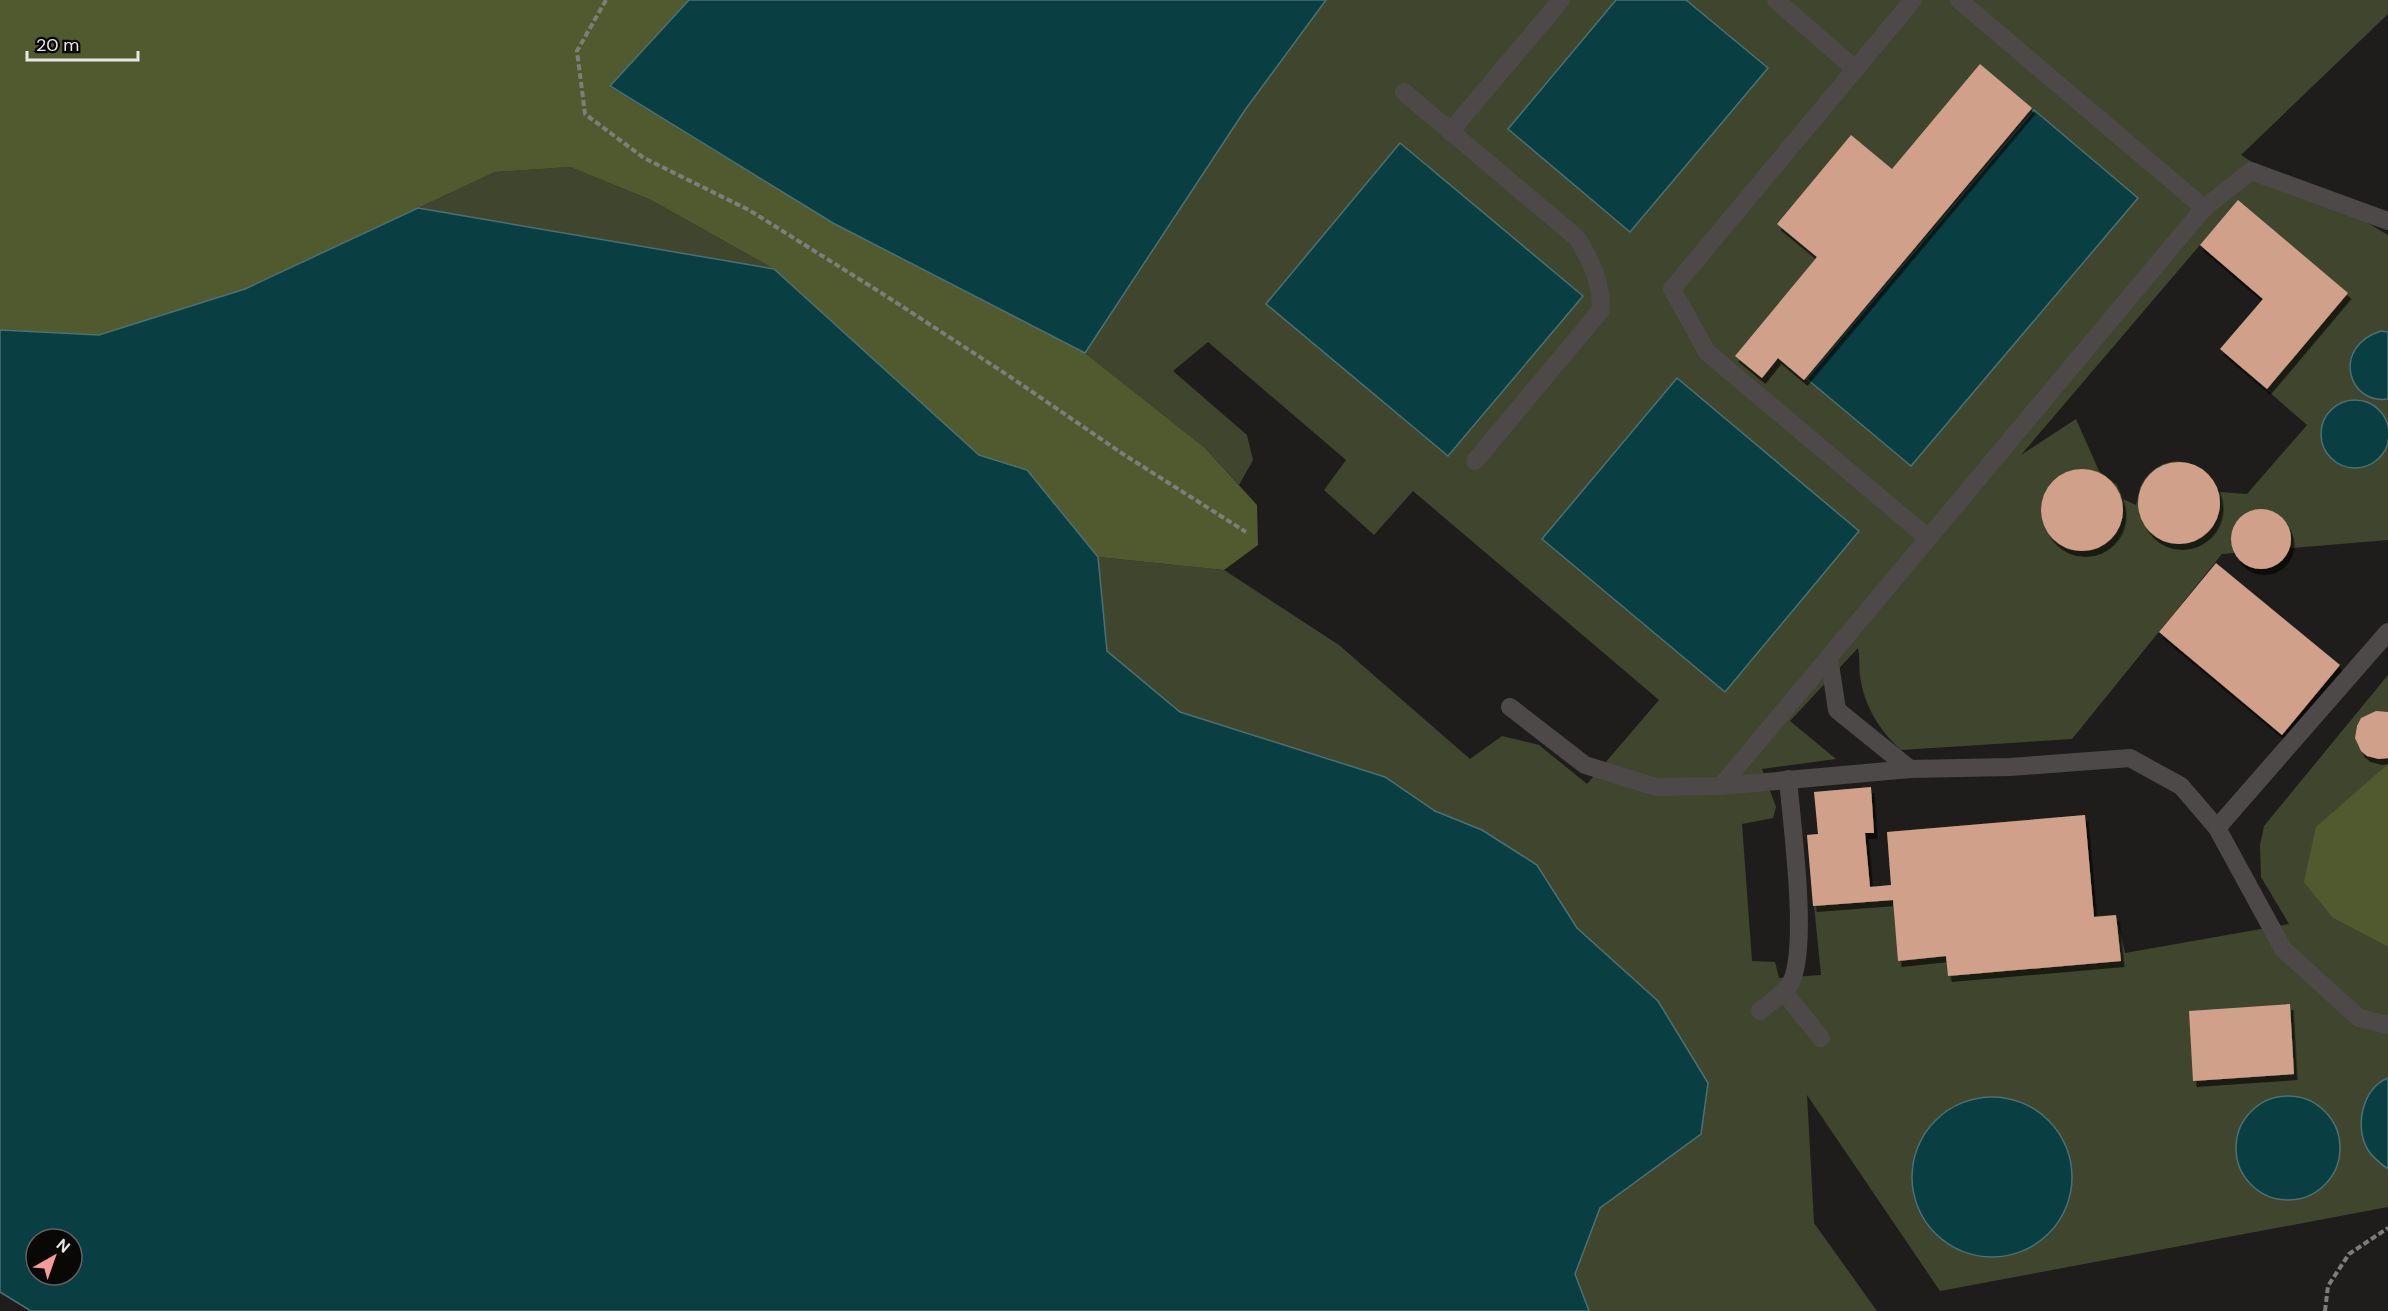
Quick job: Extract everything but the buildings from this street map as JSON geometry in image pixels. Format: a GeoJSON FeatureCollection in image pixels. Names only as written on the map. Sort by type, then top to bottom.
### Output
{"type":"FeatureCollection","features":[{"type":"Feature","properties":{"kind":"lane"},"geometry":{"type":"LineString","coordinates":[[1450,132],[1561,0]]}},
{"type":"Feature","properties":{"kind":"lane"},"geometry":{"type":"LineString","coordinates":[[1776,0],[1855,69]]}},
{"type":"Feature","properties":{"kind":"lane"},"geometry":{"type":"LineString","coordinates":[[1912,0],[1672,289],[1707,352],[1928,538]]}},
{"type":"Feature","properties":{"kind":"lane"},"geometry":{"type":"LineString","coordinates":[[1959,0],[2204,208]]}},
{"type":"Feature","properties":{"kind":"lane"},"geometry":{"type":"LineString","coordinates":[[1404,92],[1577,238],[1593,263],[1601,291],[1601,310],[1474,461]]}},
{"type":"Feature","properties":{"kind":"lane"},"geometry":{"type":"LineString","coordinates":[[1721,786],[2204,208],[2251,171],[2388,221]]}},
{"type":"Feature","properties":{"kind":"lane"},"geometry":{"type":"LineString","coordinates":[[2217,828],[2388,632]]}},
{"type":"Feature","properties":{"kind":"lane"},"geometry":{"type":"LineString","coordinates":[[1829,657],[1837,710],[1910,768]]}},
{"type":"Feature","properties":{"kind":"lane"},"geometry":{"type":"LineString","coordinates":[[1510,707],[1586,765],[1656,787],[1721,786],[1910,768],[2010,767],[2130,758],[2181,786],[2217,828],[2283,949],[2359,1018],[2388,1025]]}},
{"type":"Feature","properties":{"kind":"lane"},"geometry":{"type":"LineString","coordinates":[[1760,1011],[1789,986],[1797,963],[1799,924],[1788,779]]}},
{"type":"Feature","properties":{"kind":"lane"},"geometry":{"type":"LineString","coordinates":[[1783,991],[1821,1038]]}},
{"type":"Feature","properties":{"kind":"path"},"geometry":{"type":"LineString","coordinates":[[606,0],[577,51],[585,114],[644,158],[749,210],[883,294],[1123,454],[1246,532]]}},
{"type":"Feature","properties":{"kind":"path"},"geometry":{"type":"LineString","coordinates":[[2325,1311],[2328,1286],[2349,1254],[2388,1228]]}},
{"type":"Feature","properties":{"kind":"green space"},"geometry":{"type":"Polygon","coordinates":[[[0,0],[689,0],[610,87],[833,223],[1085,353],[1205,448],[1257,505],[1258,545],[1224,570],[1098,557],[1027,470],[979,455],[774,269],[651,200],[570,167],[495,172],[245,289],[99,335],[0,330],[0,0]]]}},
{"type":"Feature","properties":{"kind":"green space"},"geometry":{"type":"Polygon","coordinates":[[[1326,0],[2388,0],[2388,14],[2241,155],[2319,204],[2356,216],[2388,235],[2388,540],[2222,554],[2072,739],[1901,750],[1886,735],[1869,708],[1862,687],[1858,648],[1790,721],[1836,759],[1762,769],[1776,807],[1773,818],[1742,824],[1752,961],[1775,962],[1779,978],[1821,975],[1807,835],[1818,834],[1815,792],[1871,787],[1874,833],[1865,833],[1870,887],[1891,885],[1887,832],[2085,815],[2094,916],[2116,915],[2125,953],[2289,924],[2261,877],[2260,845],[2264,826],[2388,675],[2388,764],[2376,776],[2333,918],[2388,947],[2388,1207],[1940,1291],[1807,1095],[1814,1223],[1877,1311],[1589,1311],[1575,1274],[1600,1208],[1701,1134],[1658,1001],[1577,928],[1537,865],[1482,830],[1435,811],[1385,777],[1180,712],[1107,651],[1098,557],[1224,570],[1339,645],[1470,759],[1502,736],[1539,745],[1587,784],[1659,700],[1413,491],[1374,535],[1324,490],[1346,460],[1208,342],[1173,371],[1247,435],[1253,460],[1239,485],[1205,448],[1085,353],[1245,110],[1326,0]],[[2200,245],[2021,455],[2076,419],[2099,471],[2117,485],[2123,499],[2136,505],[2142,483],[2151,472],[2161,465],[2172,462],[2194,465],[2213,481],[2219,492],[2247,494],[2307,425],[2220,349],[2263,299],[2200,245]]]}},
{"type":"Feature","properties":{"kind":"green space"},"geometry":{"type":"Polygon","coordinates":[[[570,167],[651,200],[774,269],[418,208],[495,172],[570,167]]]}},
{"type":"Feature","properties":{"kind":"green space"},"geometry":{"type":"Polygon","coordinates":[[[2388,764],[2388,947],[2333,918],[2304,882],[2316,827],[2388,764]]]}},
{"type":"Feature","properties":{"kind":"water"},"geometry":{"type":"Polygon","coordinates":[[[689,0],[1326,0],[1245,110],[1085,353],[833,223],[610,86],[689,0]]]}},
{"type":"Feature","properties":{"kind":"water"},"geometry":{"type":"Polygon","coordinates":[[[1616,0],[1686,0],[1768,68],[1630,232],[1508,129],[1616,0]]]}},
{"type":"Feature","properties":{"kind":"water"},"geometry":{"type":"Polygon","coordinates":[[[2034,110],[2138,198],[1911,466],[1807,379],[2034,110]]]}},
{"type":"Feature","properties":{"kind":"water"},"geometry":{"type":"Polygon","coordinates":[[[1400,143],[1583,296],[1448,456],[1266,304],[1400,143]]]}},
{"type":"Feature","properties":{"kind":"water"},"geometry":{"type":"Polygon","coordinates":[[[418,208],[774,269],[979,455],[1027,470],[1098,557],[1107,651],[1180,712],[1385,777],[1435,811],[1482,830],[1537,865],[1577,928],[1658,1001],[1708,1083],[1701,1134],[1600,1208],[1575,1274],[1589,1311],[31,1311],[0,1292],[0,330],[99,335],[245,289],[418,208]]]}},
{"type":"Feature","properties":{"kind":"water"},"geometry":{"type":"Polygon","coordinates":[[[2381,331],[2388,332],[2388,399],[2374,398],[2363,393],[2355,384],[2351,373],[2351,361],[2355,349],[2365,339],[2381,331]]]}},
{"type":"Feature","properties":{"kind":"water"},"geometry":{"type":"Polygon","coordinates":[[[1677,378],[1859,531],[1725,692],[1542,539],[1677,378]]]}},
{"type":"Feature","properties":{"kind":"water"},"geometry":{"type":"Polygon","coordinates":[[[2355,400],[2368,403],[2379,410],[2386,421],[2389,434],[2386,447],[2379,458],[2368,465],[2355,468],[2342,465],[2331,458],[2324,447],[2321,434],[2324,421],[2331,410],[2342,403],[2355,400]]]}},
{"type":"Feature","properties":{"kind":"water"},"geometry":{"type":"Polygon","coordinates":[[[2388,1078],[2388,1169],[2368,1150],[2364,1141],[2361,1120],[2372,1091],[2388,1078]]]}},
{"type":"Feature","properties":{"kind":"water"},"geometry":{"type":"Polygon","coordinates":[[[2288,1096],[2308,1100],[2325,1111],[2336,1128],[2340,1148],[2336,1168],[2325,1185],[2308,1196],[2288,1200],[2268,1196],[2251,1185],[2240,1168],[2236,1148],[2240,1128],[2251,1111],[2268,1100],[2288,1096]]]}},
{"type":"Feature","properties":{"kind":"water"},"geometry":{"type":"Polygon","coordinates":[[[1992,1097],[2008,1098],[2023,1103],[2049,1120],[2066,1146],[2071,1161],[2071,1193],[2066,1208],[2049,1234],[2023,1251],[2008,1256],[1992,1257],[1976,1256],[1961,1251],[1935,1234],[1918,1208],[1913,1193],[1912,1177],[1913,1161],[1918,1146],[1935,1120],[1961,1103],[1976,1098],[1992,1097]]]}}]}
